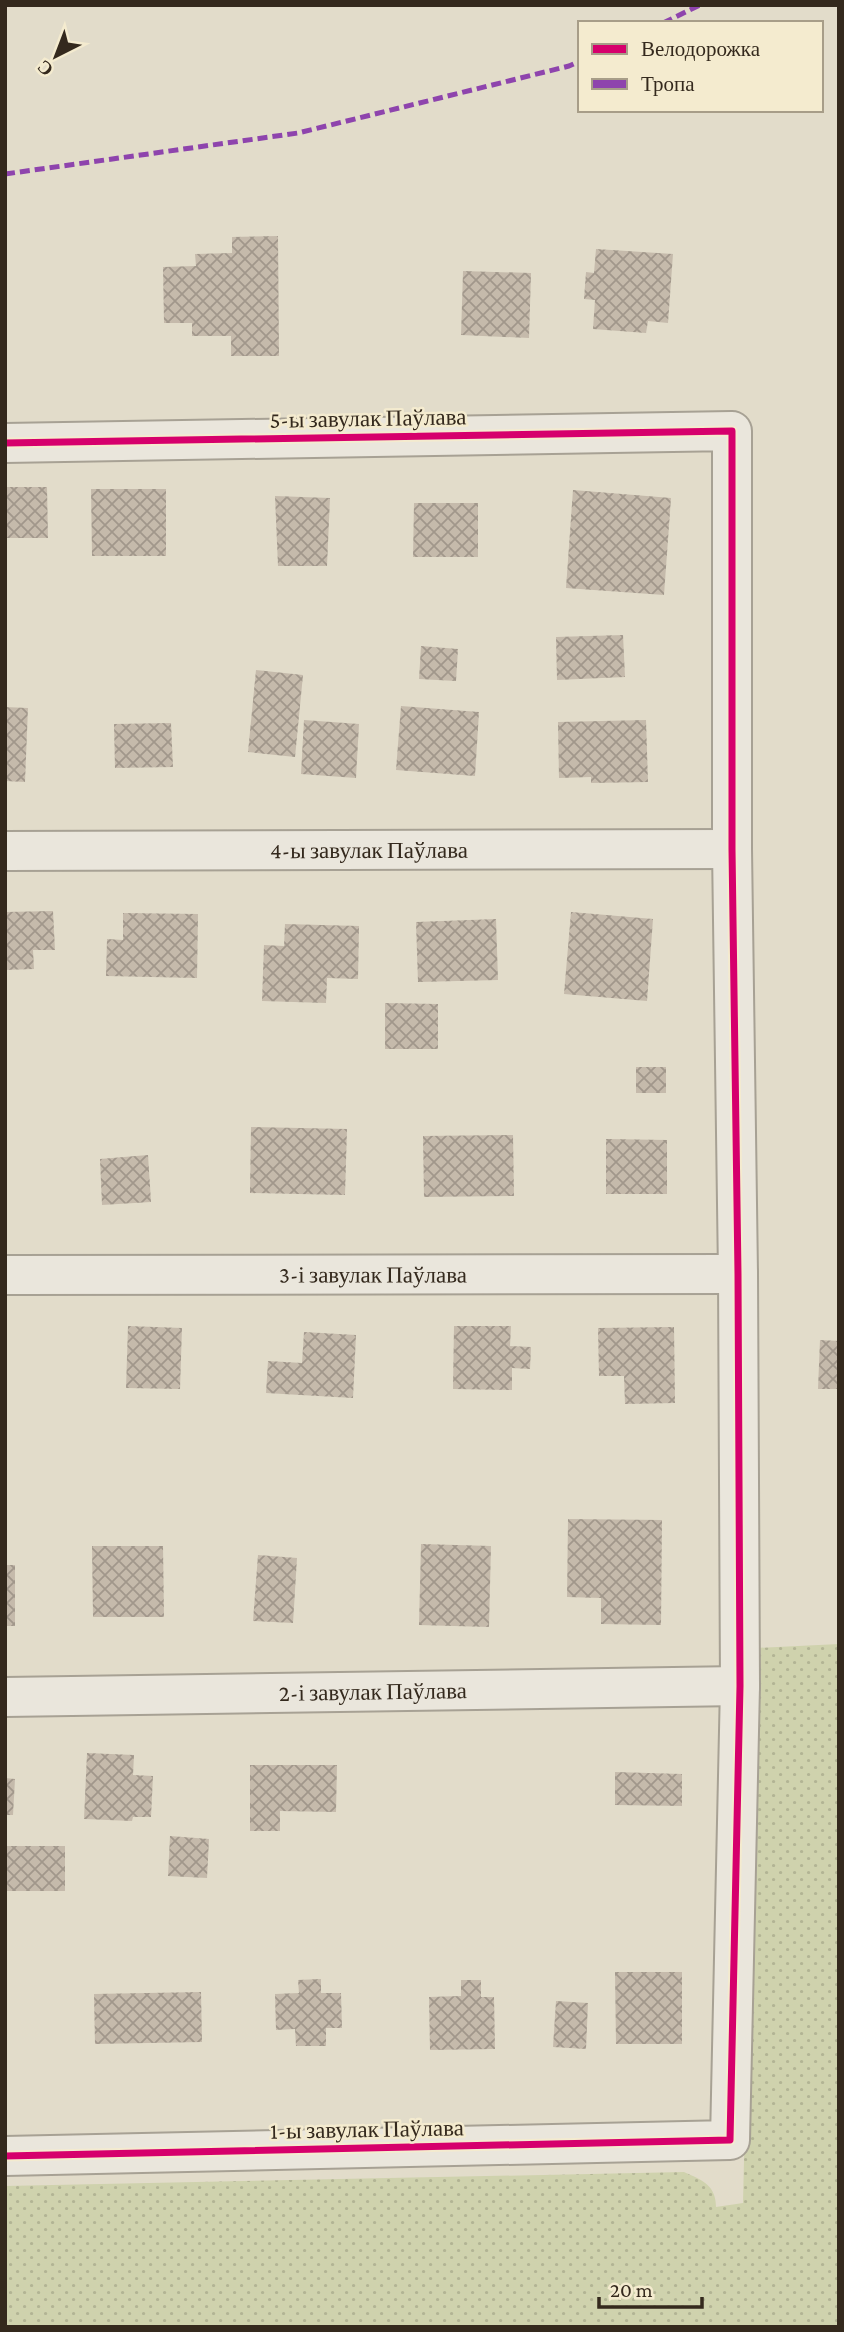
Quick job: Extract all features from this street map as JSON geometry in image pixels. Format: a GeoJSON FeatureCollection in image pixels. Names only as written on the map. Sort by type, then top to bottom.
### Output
{"type":"FeatureCollection","features":[{"type":"Feature","properties":{"kind":"street","name":"5-ы завулак Паўлава"},"geometry":{"type":"LineString","coordinates":[[5,443],[732,431],[732,849]]}},
{"type":"Feature","properties":{"kind":"street","name":"4-ы завулак Паўлава"},"geometry":{"type":"LineString","coordinates":[[5,850],[732,849]]}},
{"type":"Feature","properties":{"kind":"street"},"geometry":{"type":"LineString","coordinates":[[732,849],[740,1686]]}},
{"type":"Feature","properties":{"kind":"street","name":"3-і завулак Паўлава"},"geometry":{"type":"LineString","coordinates":[[5,1275],[738,1274]]}},
{"type":"Feature","properties":{"kind":"street","name":"2-і завулак Паўлава"},"geometry":{"type":"LineString","coordinates":[[5,1697],[740,1686]]}},
{"type":"Feature","properties":{"kind":"street","name":"1-ы завулак Паўлава"},"geometry":{"type":"LineString","coordinates":[[5,2156],[730,2140],[740,1686]]}},
{"type":"Feature","properties":{"kind":"green space"},"geometry":{"type":"Polygon","coordinates":[[[839,1644],[839,2327],[5,2327],[5,2186],[684,2172],[711,2188],[716,2207],[743,2203],[756,1648],[839,1644]]]}},
{"type":"Feature","properties":{"kind":"building"},"geometry":{"type":"Polygon","coordinates":[[[278,236],[279,356],[231,356],[231,336],[192,336],[192,323],[164,323],[163,267],[196,266],[195,254],[232,253],[232,237],[278,236]]]}},
{"type":"Feature","properties":{"kind":"building"},"geometry":{"type":"Polygon","coordinates":[[[596,249],[673,254],[668,323],[648,321],[646,333],[593,329],[595,300],[584,299],[586,272],[594,273],[596,249]]]}},
{"type":"Feature","properties":{"kind":"building"},"geometry":{"type":"Polygon","coordinates":[[[463,271],[531,273],[529,338],[461,335],[463,271]]]}},
{"type":"Feature","properties":{"kind":"building"},"geometry":{"type":"Polygon","coordinates":[[[5,487],[47,487],[48,538],[5,538],[5,487]]]}},
{"type":"Feature","properties":{"kind":"building"},"geometry":{"type":"Polygon","coordinates":[[[91,489],[166,489],[166,556],[92,556],[91,489]]]}},
{"type":"Feature","properties":{"kind":"building"},"geometry":{"type":"Polygon","coordinates":[[[573,490],[671,498],[664,595],[566,588],[573,490]]]}},
{"type":"Feature","properties":{"kind":"building"},"geometry":{"type":"Polygon","coordinates":[[[275,496],[330,498],[327,566],[278,566],[275,496]]]}},
{"type":"Feature","properties":{"kind":"building"},"geometry":{"type":"Polygon","coordinates":[[[414,503],[478,503],[478,557],[413,557],[414,503]]]}},
{"type":"Feature","properties":{"kind":"building"},"geometry":{"type":"Polygon","coordinates":[[[623,635],[625,677],[557,680],[556,637],[623,635]]]}},
{"type":"Feature","properties":{"kind":"building"},"geometry":{"type":"Polygon","coordinates":[[[421,646],[458,649],[456,681],[419,679],[421,646]]]}},
{"type":"Feature","properties":{"kind":"building"},"geometry":{"type":"Polygon","coordinates":[[[256,670],[303,675],[295,757],[248,752],[256,670]]]}},
{"type":"Feature","properties":{"kind":"building"},"geometry":{"type":"Polygon","coordinates":[[[401,706],[479,712],[475,776],[396,770],[401,706]]]}},
{"type":"Feature","properties":{"kind":"building"},"geometry":{"type":"Polygon","coordinates":[[[5,707],[28,708],[25,782],[5,781],[5,707]]]}},
{"type":"Feature","properties":{"kind":"building"},"geometry":{"type":"Polygon","coordinates":[[[304,720],[359,724],[356,778],[301,774],[304,720]]]}},
{"type":"Feature","properties":{"kind":"building"},"geometry":{"type":"Polygon","coordinates":[[[646,720],[648,782],[591,783],[591,777],[559,778],[558,722],[646,720]]]}},
{"type":"Feature","properties":{"kind":"building"},"geometry":{"type":"Polygon","coordinates":[[[171,723],[173,767],[115,768],[114,724],[171,723]]]}},
{"type":"Feature","properties":{"kind":"building"},"geometry":{"type":"Polygon","coordinates":[[[53,911],[55,950],[33,950],[34,969],[5,970],[5,912],[53,911]]]}},
{"type":"Feature","properties":{"kind":"building"},"geometry":{"type":"Polygon","coordinates":[[[571,912],[653,919],[647,1001],[564,994],[571,912]]]}},
{"type":"Feature","properties":{"kind":"building"},"geometry":{"type":"Polygon","coordinates":[[[123,913],[198,914],[197,978],[106,976],[107,939],[123,940],[123,913]]]}},
{"type":"Feature","properties":{"kind":"building"},"geometry":{"type":"Polygon","coordinates":[[[496,919],[498,980],[418,982],[416,922],[496,919]]]}},
{"type":"Feature","properties":{"kind":"building"},"geometry":{"type":"Polygon","coordinates":[[[285,924],[359,926],[358,979],[327,978],[326,1003],[262,1001],[264,945],[284,946],[285,924]]]}},
{"type":"Feature","properties":{"kind":"building"},"geometry":{"type":"Polygon","coordinates":[[[385,1003],[438,1004],[438,1049],[385,1049],[385,1003]]]}},
{"type":"Feature","properties":{"kind":"building"},"geometry":{"type":"Polygon","coordinates":[[[636,1067],[666,1067],[666,1093],[636,1093],[636,1067]]]}},
{"type":"Feature","properties":{"kind":"building"},"geometry":{"type":"Polygon","coordinates":[[[251,1127],[347,1129],[345,1195],[250,1193],[251,1127]]]}},
{"type":"Feature","properties":{"kind":"building"},"geometry":{"type":"Polygon","coordinates":[[[513,1135],[514,1196],[424,1197],[423,1136],[513,1135]]]}},
{"type":"Feature","properties":{"kind":"building"},"geometry":{"type":"Polygon","coordinates":[[[606,1139],[667,1140],[667,1194],[606,1194],[606,1139]]]}},
{"type":"Feature","properties":{"kind":"building"},"geometry":{"type":"Polygon","coordinates":[[[148,1155],[151,1202],[102,1205],[100,1159],[148,1155]]]}},
{"type":"Feature","properties":{"kind":"building"},"geometry":{"type":"Polygon","coordinates":[[[128,1326],[182,1328],[180,1389],[126,1388],[128,1326]]]}},
{"type":"Feature","properties":{"kind":"building"},"geometry":{"type":"Polygon","coordinates":[[[454,1326],[511,1326],[510,1346],[531,1347],[530,1369],[512,1368],[512,1390],[453,1389],[454,1326]]]}},
{"type":"Feature","properties":{"kind":"building"},"geometry":{"type":"Polygon","coordinates":[[[674,1327],[675,1403],[625,1404],[624,1376],[599,1376],[598,1328],[674,1327]]]}},
{"type":"Feature","properties":{"kind":"building"},"geometry":{"type":"Polygon","coordinates":[[[304,1332],[356,1335],[353,1398],[266,1393],[268,1361],[302,1363],[304,1332]]]}},
{"type":"Feature","properties":{"kind":"building"},"geometry":{"type":"Polygon","coordinates":[[[820,1340],[839,1341],[839,1389],[818,1389],[820,1340]]]}},
{"type":"Feature","properties":{"kind":"building"},"geometry":{"type":"Polygon","coordinates":[[[568,1519],[662,1520],[661,1625],[601,1624],[601,1598],[567,1597],[568,1519]]]}},
{"type":"Feature","properties":{"kind":"building"},"geometry":{"type":"Polygon","coordinates":[[[421,1544],[491,1546],[489,1627],[419,1625],[421,1544]]]}},
{"type":"Feature","properties":{"kind":"building"},"geometry":{"type":"Polygon","coordinates":[[[92,1546],[163,1546],[164,1617],[93,1617],[92,1546]]]}},
{"type":"Feature","properties":{"kind":"building"},"geometry":{"type":"Polygon","coordinates":[[[258,1555],[297,1558],[293,1623],[253,1621],[258,1555]]]}},
{"type":"Feature","properties":{"kind":"building"},"geometry":{"type":"Polygon","coordinates":[[[5,1565],[15,1565],[15,1626],[5,1626],[5,1565]]]}},
{"type":"Feature","properties":{"kind":"building"},"geometry":{"type":"Polygon","coordinates":[[[87,1753],[134,1755],[133,1775],[153,1776],[151,1817],[133,1817],[132,1821],[84,1819],[87,1753]]]}},
{"type":"Feature","properties":{"kind":"building"},"geometry":{"type":"Polygon","coordinates":[[[250,1765],[337,1765],[336,1812],[280,1811],[280,1831],[250,1831],[250,1765]]]}},
{"type":"Feature","properties":{"kind":"building"},"geometry":{"type":"Polygon","coordinates":[[[615,1772],[682,1774],[682,1806],[615,1805],[615,1772]]]}},
{"type":"Feature","properties":{"kind":"building"},"geometry":{"type":"Polygon","coordinates":[[[5,1778],[15,1779],[13,1815],[5,1815],[5,1778]]]}},
{"type":"Feature","properties":{"kind":"building"},"geometry":{"type":"Polygon","coordinates":[[[170,1836],[209,1839],[207,1878],[168,1876],[170,1836]]]}},
{"type":"Feature","properties":{"kind":"building"},"geometry":{"type":"Polygon","coordinates":[[[5,1846],[65,1846],[65,1891],[5,1891],[5,1846]]]}},
{"type":"Feature","properties":{"kind":"building"},"geometry":{"type":"Polygon","coordinates":[[[615,1972],[682,1972],[682,2044],[616,2044],[615,1972]]]}},
{"type":"Feature","properties":{"kind":"building"},"geometry":{"type":"Polygon","coordinates":[[[321,1979],[321,1993],[341,1993],[342,2028],[326,2028],[326,2046],[296,2046],[295,2029],[276,2030],[275,1994],[299,1993],[298,1980],[321,1979]]]}},
{"type":"Feature","properties":{"kind":"building"},"geometry":{"type":"Polygon","coordinates":[[[461,1980],[481,1980],[481,1997],[494,1997],[495,2049],[430,2050],[429,1997],[461,1996],[461,1980]]]}},
{"type":"Feature","properties":{"kind":"building"},"geometry":{"type":"Polygon","coordinates":[[[201,1992],[202,2042],[95,2044],[94,1994],[201,1992]]]}},
{"type":"Feature","properties":{"kind":"building"},"geometry":{"type":"Polygon","coordinates":[[[556,2001],[588,2003],[586,2049],[553,2047],[556,2001]]]}},
{"type":"Feature","properties":{"kind":"marked path"},"geometry":{"type":"LineString","coordinates":[[667,21],[700,5]]}},
{"type":"Feature","properties":{"kind":"marked path"},"geometry":{"type":"LineString","coordinates":[[5,174],[298,133],[578,62]]}},
{"type":"Feature","properties":{"kind":"cycle path"},"geometry":{"type":"LineString","coordinates":[[5,443],[732,431],[732,849],[740,1686],[730,2140],[5,2156]]}}]}
